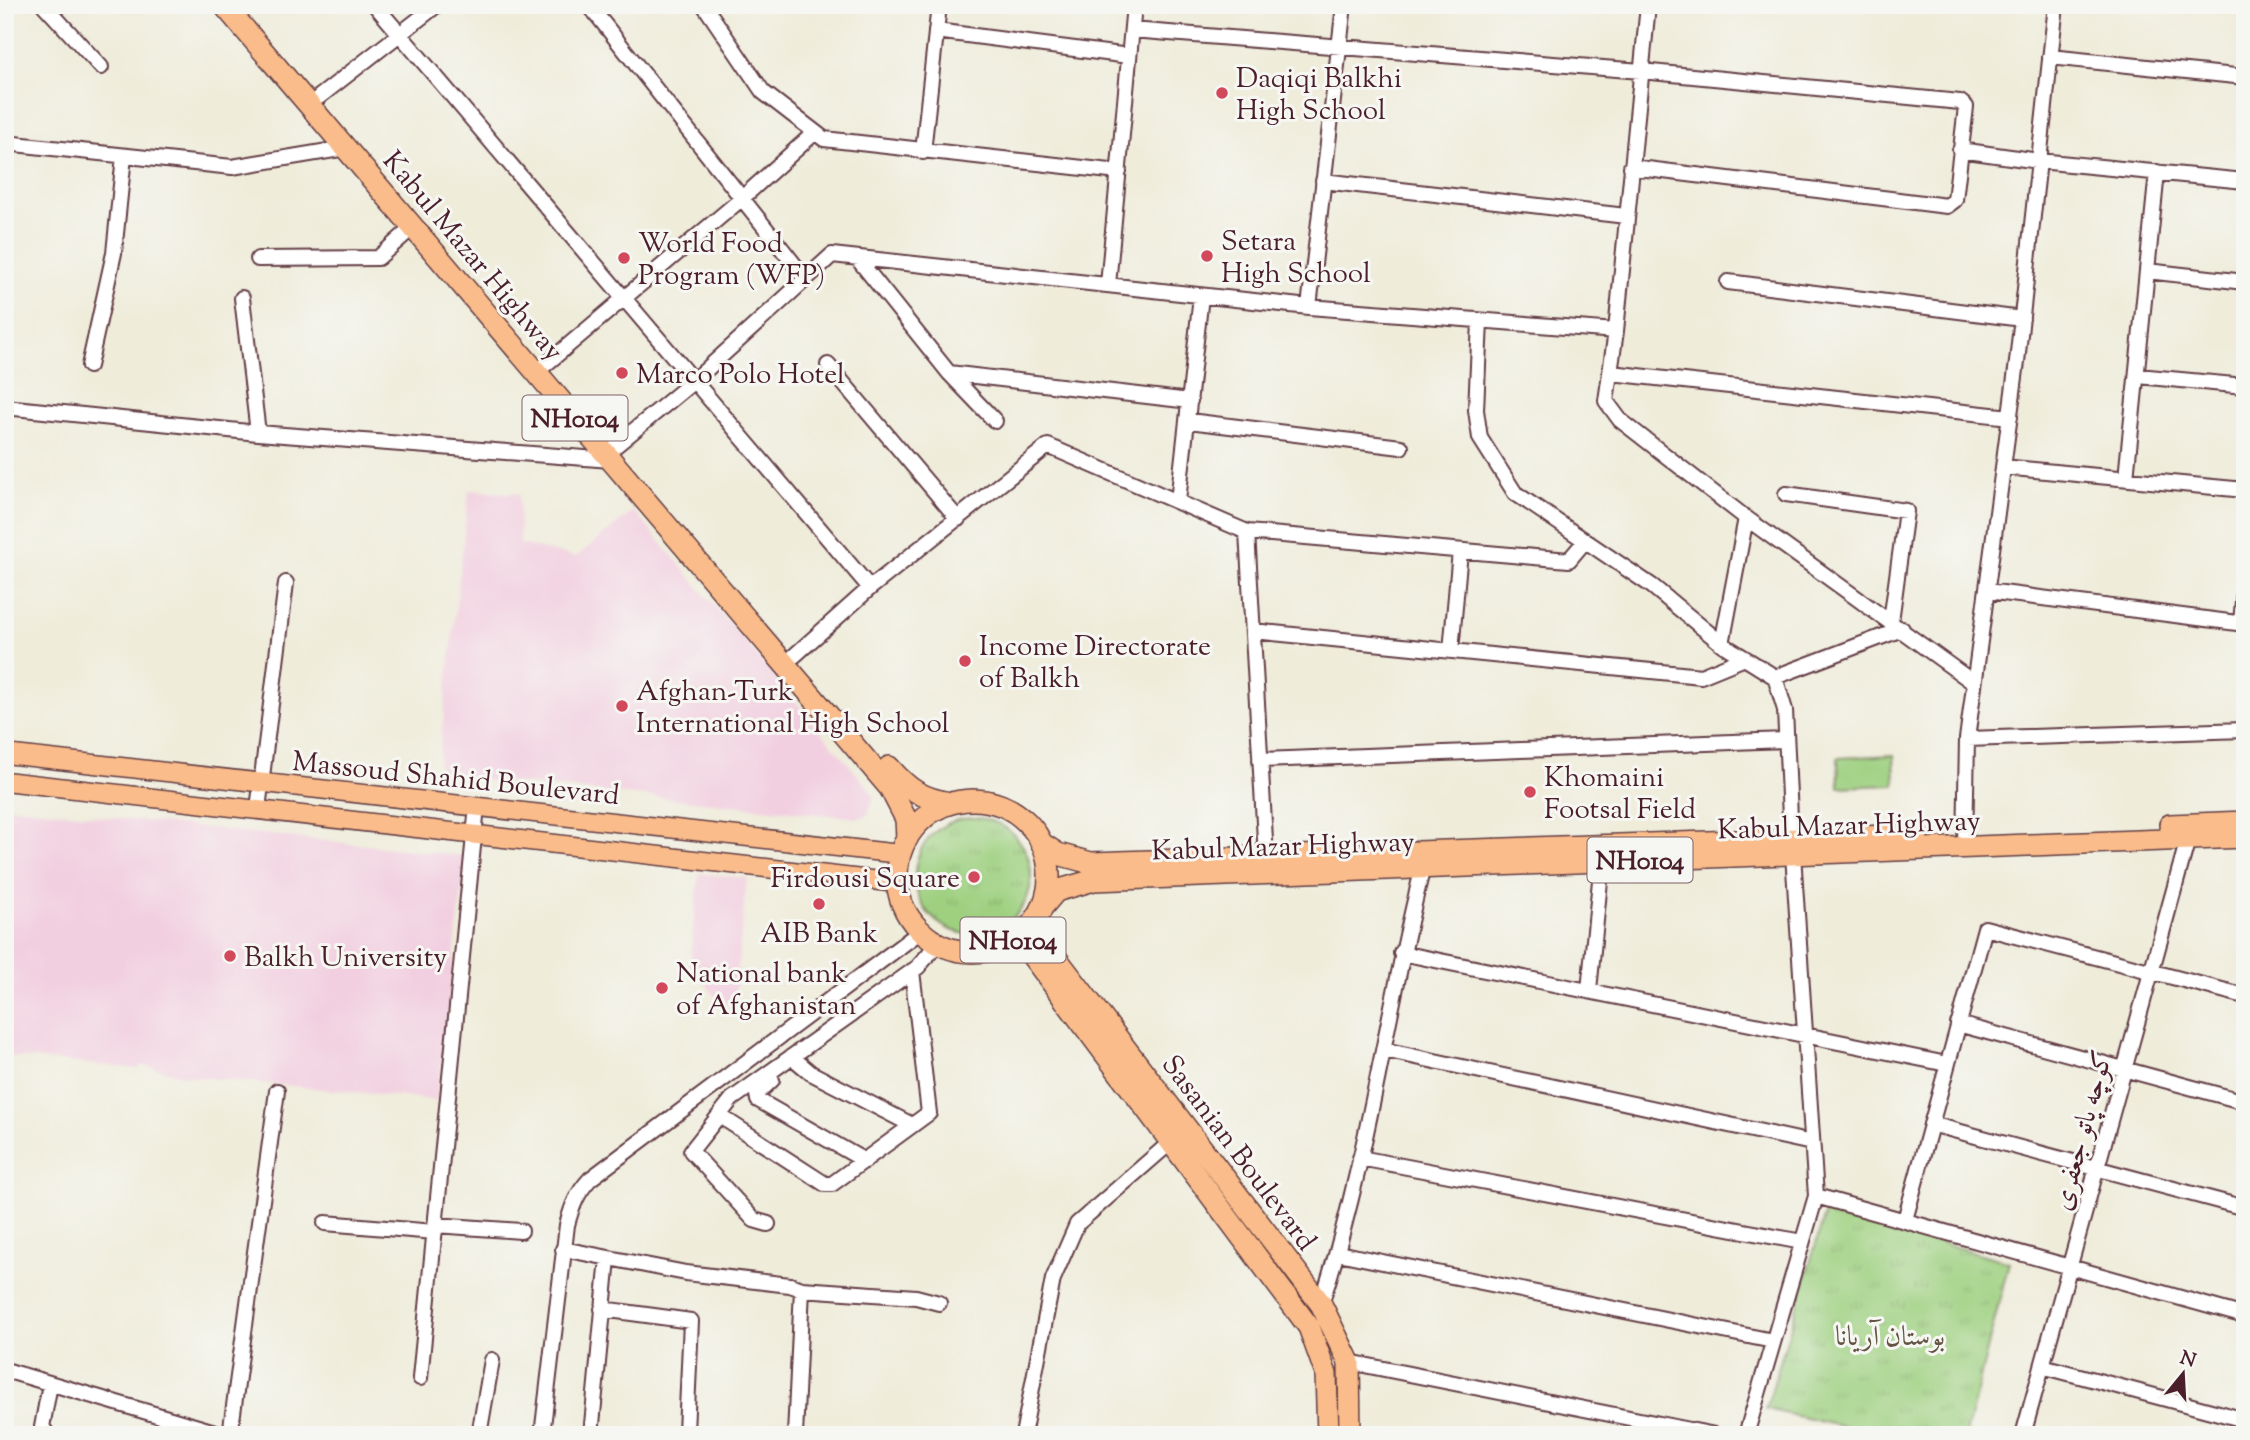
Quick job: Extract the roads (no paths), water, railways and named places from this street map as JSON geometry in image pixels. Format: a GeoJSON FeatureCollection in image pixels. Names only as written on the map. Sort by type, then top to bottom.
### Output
{"type":"FeatureCollection","features":[{"type":"Feature","properties":{"kind":"highway","name":"Kabul Mazar Highway"},"geometry":{"type":"LineString","coordinates":[[225,5],[413,227],[794,656],[901,805],[903,847]]}},
{"type":"Feature","properties":{"kind":"highway","name":"Kabul Mazar Highway"},"geometry":{"type":"LineString","coordinates":[[240,5],[545,365],[613,454],[848,728],[912,792],[930,800],[951,803]]}},
{"type":"Feature","properties":{"kind":"highway","name":"NH0104"},"geometry":{"type":"LineString","coordinates":[[903,847],[897,883],[905,909],[929,937],[954,949],[979,951],[1003,946],[1032,922],[1049,884],[1048,863],[1041,843],[1030,825],[1003,807],[972,800],[951,803]]}},
{"type":"Feature","properties":{"kind":"highway"},"geometry":{"type":"LineString","coordinates":[[903,847],[918,823],[933,811],[951,803]]}},
{"type":"Feature","properties":{"kind":"highway","name":"Kabul Mazar Highway"},"geometry":{"type":"LineString","coordinates":[[1965,841],[2245,822]]}},
{"type":"Feature","properties":{"kind":"highway","name":"Kabul Mazar Highway"},"geometry":{"type":"LineString","coordinates":[[1041,843],[1073,860],[1091,863],[1965,841],[2245,837]]}},
{"type":"Feature","properties":{"kind":"highway","name":"Kabul Mazar Highway"},"geometry":{"type":"LineString","coordinates":[[1032,922],[1056,891],[1094,880],[1602,861],[1792,847]]}},
{"type":"Feature","properties":{"kind":"highway","name":"Sasanian Boulevard"},"geometry":{"type":"LineString","coordinates":[[1032,922],[1172,1141],[1309,1327],[1326,1374],[1328,1435]]}},
{"type":"Feature","properties":{"kind":"highway","name":"Sasanian Boulevard"},"geometry":{"type":"LineString","coordinates":[[1032,922],[1047,946],[1321,1304],[1349,1362],[1350,1435]]}},
{"type":"Feature","properties":{"kind":"main road","name":"Massoud Shahid Boulevard"},"geometry":{"type":"LineString","coordinates":[[5,754],[477,806],[903,847]]}},
{"type":"Feature","properties":{"kind":"main road"},"geometry":{"type":"LineString","coordinates":[[26,783],[30,757]]}},
{"type":"Feature","properties":{"kind":"main road","name":"Massoud Shahid Boulevard"},"geometry":{"type":"LineString","coordinates":[[5,781],[897,883]]}},
{"type":"Feature","properties":{"kind":"street"},"geometry":{"type":"LineString","coordinates":[[44,5],[101,67]]}},
{"type":"Feature","properties":{"kind":"street"},"geometry":{"type":"LineString","coordinates":[[375,5],[870,588]]}},
{"type":"Feature","properties":{"kind":"street"},"geometry":{"type":"LineString","coordinates":[[319,97],[437,5]]}},
{"type":"Feature","properties":{"kind":"street"},"geometry":{"type":"LineString","coordinates":[[589,5],[740,200],[805,278]]}},
{"type":"Feature","properties":{"kind":"street"},"geometry":{"type":"LineString","coordinates":[[704,5],[763,92],[813,134],[824,139],[1119,172]]}},
{"type":"Feature","properties":{"kind":"street"},"geometry":{"type":"LineString","coordinates":[[923,152],[939,5]]}},
{"type":"Feature","properties":{"kind":"street"},"geometry":{"type":"LineString","coordinates":[[1108,285],[1134,5]]}},
{"type":"Feature","properties":{"kind":"street"},"geometry":{"type":"LineString","coordinates":[[1308,307],[1344,5]]}},
{"type":"Feature","properties":{"kind":"street"},"geometry":{"type":"LineString","coordinates":[[1648,5],[1616,331],[1606,401],[1612,412],[1746,518],[1975,683]]}},
{"type":"Feature","properties":{"kind":"street"},"geometry":{"type":"LineString","coordinates":[[1965,841],[1967,739],[2010,417],[2056,5]]}},
{"type":"Feature","properties":{"kind":"street"},"geometry":{"type":"LineString","coordinates":[[1132,30],[1339,49],[1641,71],[1960,102],[1965,107],[1955,200],[1947,206],[1631,167]]}},
{"type":"Feature","properties":{"kind":"street"},"geometry":{"type":"LineString","coordinates":[[936,31],[1129,55]]}},
{"type":"Feature","properties":{"kind":"street"},"geometry":{"type":"LineString","coordinates":[[2050,57],[2245,76]]}},
{"type":"Feature","properties":{"kind":"street"},"geometry":{"type":"LineString","coordinates":[[545,365],[740,200],[813,134]]}},
{"type":"Feature","properties":{"kind":"street"},"geometry":{"type":"LineString","coordinates":[[5,143],[232,167],[346,148]]}},
{"type":"Feature","properties":{"kind":"street"},"geometry":{"type":"LineString","coordinates":[[1960,150],[2039,161],[2245,181]]}},
{"type":"Feature","properties":{"kind":"street"},"geometry":{"type":"LineString","coordinates":[[89,366],[114,253],[124,156]]}},
{"type":"Feature","properties":{"kind":"street"},"geometry":{"type":"LineString","coordinates":[[2126,478],[2157,172]]}},
{"type":"Feature","properties":{"kind":"street"},"geometry":{"type":"LineString","coordinates":[[1323,181],[1626,216]]}},
{"type":"Feature","properties":{"kind":"street"},"geometry":{"type":"LineString","coordinates":[[258,259],[380,257],[413,227]]}},
{"type":"Feature","properties":{"kind":"street"},"geometry":{"type":"LineString","coordinates":[[5,407],[258,433],[613,454],[832,255],[1308,307],[1616,331]]}},
{"type":"Feature","properties":{"kind":"street"},"geometry":{"type":"LineString","coordinates":[[857,258],[949,373],[995,421]]}},
{"type":"Feature","properties":{"kind":"street"},"geometry":{"type":"LineString","coordinates":[[2147,271],[2245,282]]}},
{"type":"Feature","properties":{"kind":"street"},"geometry":{"type":"LineString","coordinates":[[1728,282],[2022,318]]}},
{"type":"Feature","properties":{"kind":"street"},"geometry":{"type":"LineString","coordinates":[[1178,501],[1201,296]]}},
{"type":"Feature","properties":{"kind":"street"},"geometry":{"type":"LineString","coordinates":[[242,298],[258,433]]}},
{"type":"Feature","properties":{"kind":"street"},"geometry":{"type":"LineString","coordinates":[[1480,320],[1476,410],[1480,438],[1515,493],[1652,586],[1722,644],[1775,677],[1785,710],[1803,1033],[1816,1196],[1746,1435]]}},
{"type":"Feature","properties":{"kind":"street"},"geometry":{"type":"LineString","coordinates":[[828,365],[958,519]]}},
{"type":"Feature","properties":{"kind":"street"},"geometry":{"type":"LineString","coordinates":[[949,373],[1190,401]]}},
{"type":"Feature","properties":{"kind":"street"},"geometry":{"type":"LineString","coordinates":[[1611,373],[2010,417]]}},
{"type":"Feature","properties":{"kind":"street"},"geometry":{"type":"LineString","coordinates":[[2138,376],[2245,386]]}},
{"type":"Feature","properties":{"kind":"street"},"geometry":{"type":"LineString","coordinates":[[1189,421],[1401,447]]}},
{"type":"Feature","properties":{"kind":"street"},"geometry":{"type":"LineString","coordinates":[[794,656],[870,588],[1048,446],[1247,531],[1569,560],[1585,541]]}},
{"type":"Feature","properties":{"kind":"street"},"geometry":{"type":"LineString","coordinates":[[2003,467],[2245,490]]}},
{"type":"Feature","properties":{"kind":"street"},"geometry":{"type":"LineString","coordinates":[[1786,494],[1906,511],[1896,625]]}},
{"type":"Feature","properties":{"kind":"street"},"geometry":{"type":"LineString","coordinates":[[1722,644],[1746,518]]}},
{"type":"Feature","properties":{"kind":"street"},"geometry":{"type":"LineString","coordinates":[[1247,531],[1266,857]]}},
{"type":"Feature","properties":{"kind":"street"},"geometry":{"type":"LineString","coordinates":[[1451,651],[1460,551]]}},
{"type":"Feature","properties":{"kind":"street"},"geometry":{"type":"LineString","coordinates":[[1987,591],[2243,624],[2245,578]]}},
{"type":"Feature","properties":{"kind":"street"},"geometry":{"type":"LineString","coordinates":[[258,809],[286,583]]}},
{"type":"Feature","properties":{"kind":"street"},"geometry":{"type":"LineString","coordinates":[[1775,677],[1896,625]]}},
{"type":"Feature","properties":{"kind":"street"},"geometry":{"type":"LineString","coordinates":[[1253,631],[1701,676],[1745,658]]}},
{"type":"Feature","properties":{"kind":"street"},"geometry":{"type":"LineString","coordinates":[[1967,739],[2245,730]]}},
{"type":"Feature","properties":{"kind":"street"},"geometry":{"type":"LineString","coordinates":[[1260,760],[1785,740]]}},
{"type":"Feature","properties":{"kind":"street"},"geometry":{"type":"LineString","coordinates":[[420,1378],[477,806]]}},
{"type":"Feature","properties":{"kind":"street","name":"کوچه پاتو جعفری"},"geometry":{"type":"LineString","coordinates":[[2023,1435],[2188,839]]}},
{"type":"Feature","properties":{"kind":"street"},"geometry":{"type":"LineString","coordinates":[[1590,990],[1602,861]]}},
{"type":"Feature","properties":{"kind":"street"},"geometry":{"type":"LineString","coordinates":[[1321,1304],[1338,1253],[1384,1051],[1401,953],[1423,867]]}},
{"type":"Feature","properties":{"kind":"street"},"geometry":{"type":"LineString","coordinates":[[1905,1220],[1985,928],[2245,996]]}},
{"type":"Feature","properties":{"kind":"street"},"geometry":{"type":"LineString","coordinates":[[768,1224],[754,1220],[691,1151],[732,1099],[912,971],[929,937]]}},
{"type":"Feature","properties":{"kind":"street"},"geometry":{"type":"LineString","coordinates":[[542,1435],[564,1249],[573,1203],[590,1179],[929,937]]}},
{"type":"Feature","properties":{"kind":"street"},"geometry":{"type":"LineString","coordinates":[[1401,953],[1948,1064]]}},
{"type":"Feature","properties":{"kind":"street"},"geometry":{"type":"LineString","coordinates":[[720,1116],[825,1185],[832,1184],[929,1113],[912,971]]}},
{"type":"Feature","properties":{"kind":"street"},"geometry":{"type":"LineString","coordinates":[[1958,1024],[2245,1102]]}},
{"type":"Feature","properties":{"kind":"street"},"geometry":{"type":"LineString","coordinates":[[1384,1051],[1812,1143]]}},
{"type":"Feature","properties":{"kind":"street"},"geometry":{"type":"LineString","coordinates":[[792,1057],[811,1073],[912,1125]]}},
{"type":"Feature","properties":{"kind":"street"},"geometry":{"type":"LineString","coordinates":[[776,1068],[775,1077],[757,1094],[758,1100],[865,1161]]}},
{"type":"Feature","properties":{"kind":"street"},"geometry":{"type":"LineString","coordinates":[[5,1370],[227,1435],[278,1091]]}},
{"type":"Feature","properties":{"kind":"street"},"geometry":{"type":"LineString","coordinates":[[1931,1124],[2245,1208]]}},
{"type":"Feature","properties":{"kind":"street"},"geometry":{"type":"LineString","coordinates":[[1023,1435],[1053,1279],[1077,1223],[1172,1141]]}},
{"type":"Feature","properties":{"kind":"street"},"geometry":{"type":"LineString","coordinates":[[1360,1158],[1802,1242]]}},
{"type":"Feature","properties":{"kind":"street"},"geometry":{"type":"LineString","coordinates":[[1816,1196],[2245,1315]]}},
{"type":"Feature","properties":{"kind":"street"},"geometry":{"type":"LineString","coordinates":[[325,1223],[521,1231]]}},
{"type":"Feature","properties":{"kind":"street"},"geometry":{"type":"LineString","coordinates":[[564,1249],[686,1273],[790,1285],[802,1289],[916,1297],[939,1303]]}},
{"type":"Feature","properties":{"kind":"street"},"geometry":{"type":"LineString","coordinates":[[1338,1253],[1773,1341]]}},
{"type":"Feature","properties":{"kind":"street"},"geometry":{"type":"LineString","coordinates":[[592,1435],[608,1258]]}},
{"type":"Feature","properties":{"kind":"street"},"geometry":{"type":"LineString","coordinates":[[795,1435],[802,1289]]}},
{"type":"Feature","properties":{"kind":"street"},"geometry":{"type":"LineString","coordinates":[[602,1309],[691,1321],[686,1432]]}},
{"type":"Feature","properties":{"kind":"street"},"geometry":{"type":"LineString","coordinates":[[480,1435],[492,1360]]}},
{"type":"Feature","properties":{"kind":"street"},"geometry":{"type":"LineString","coordinates":[[1349,1362],[1715,1435]]}},
{"type":"Feature","properties":{"kind":"street"},"geometry":{"type":"LineString","coordinates":[[2042,1366],[2245,1420]]}},
{"type":"Feature","properties":{"kind":"street"},"geometry":{"type":"LineString","coordinates":[[48,1435],[42,1427],[50,1384]]}},
{"type":"Feature","properties":{"kind":"place","name":"Daqiqi Balkhi High School"},"geometry":{"type":"Point","coordinates":[1222,93]}},
{"type":"Feature","properties":{"kind":"place","name":"Setara High School"},"geometry":{"type":"Point","coordinates":[1207,256]}},
{"type":"Feature","properties":{"kind":"place","name":"World Food Program (WFP)"},"geometry":{"type":"Point","coordinates":[624,258]}},
{"type":"Feature","properties":{"kind":"place","name":"Marco Polo Hotel"},"geometry":{"type":"Point","coordinates":[622,373]}},
{"type":"Feature","properties":{"kind":"place","name":"Income Directorate of Balkh"},"geometry":{"type":"Point","coordinates":[965,661]}},
{"type":"Feature","properties":{"kind":"place","name":"Afghan-Turk International High School"},"geometry":{"type":"Point","coordinates":[622,706]}},
{"type":"Feature","properties":{"kind":"place","name":"Khomaini Footsal Field"},"geometry":{"type":"Point","coordinates":[1530,792]}},
{"type":"Feature","properties":{"kind":"place","name":"Firdousi Square"},"geometry":{"type":"Point","coordinates":[974,877]}},
{"type":"Feature","properties":{"kind":"place","name":"AIB Bank"},"geometry":{"type":"Point","coordinates":[819,904]}},
{"type":"Feature","properties":{"kind":"place","name":"Balkh University"},"geometry":{"type":"Point","coordinates":[230,956]}},
{"type":"Feature","properties":{"kind":"place","name":"National bank of Afghanistan"},"geometry":{"type":"Point","coordinates":[662,988]}},
{"type":"Feature","properties":{"kind":"park label","name":"بوستان آریانا"},"geometry":{"type":"Point","coordinates":[1890,1335]}}]}
